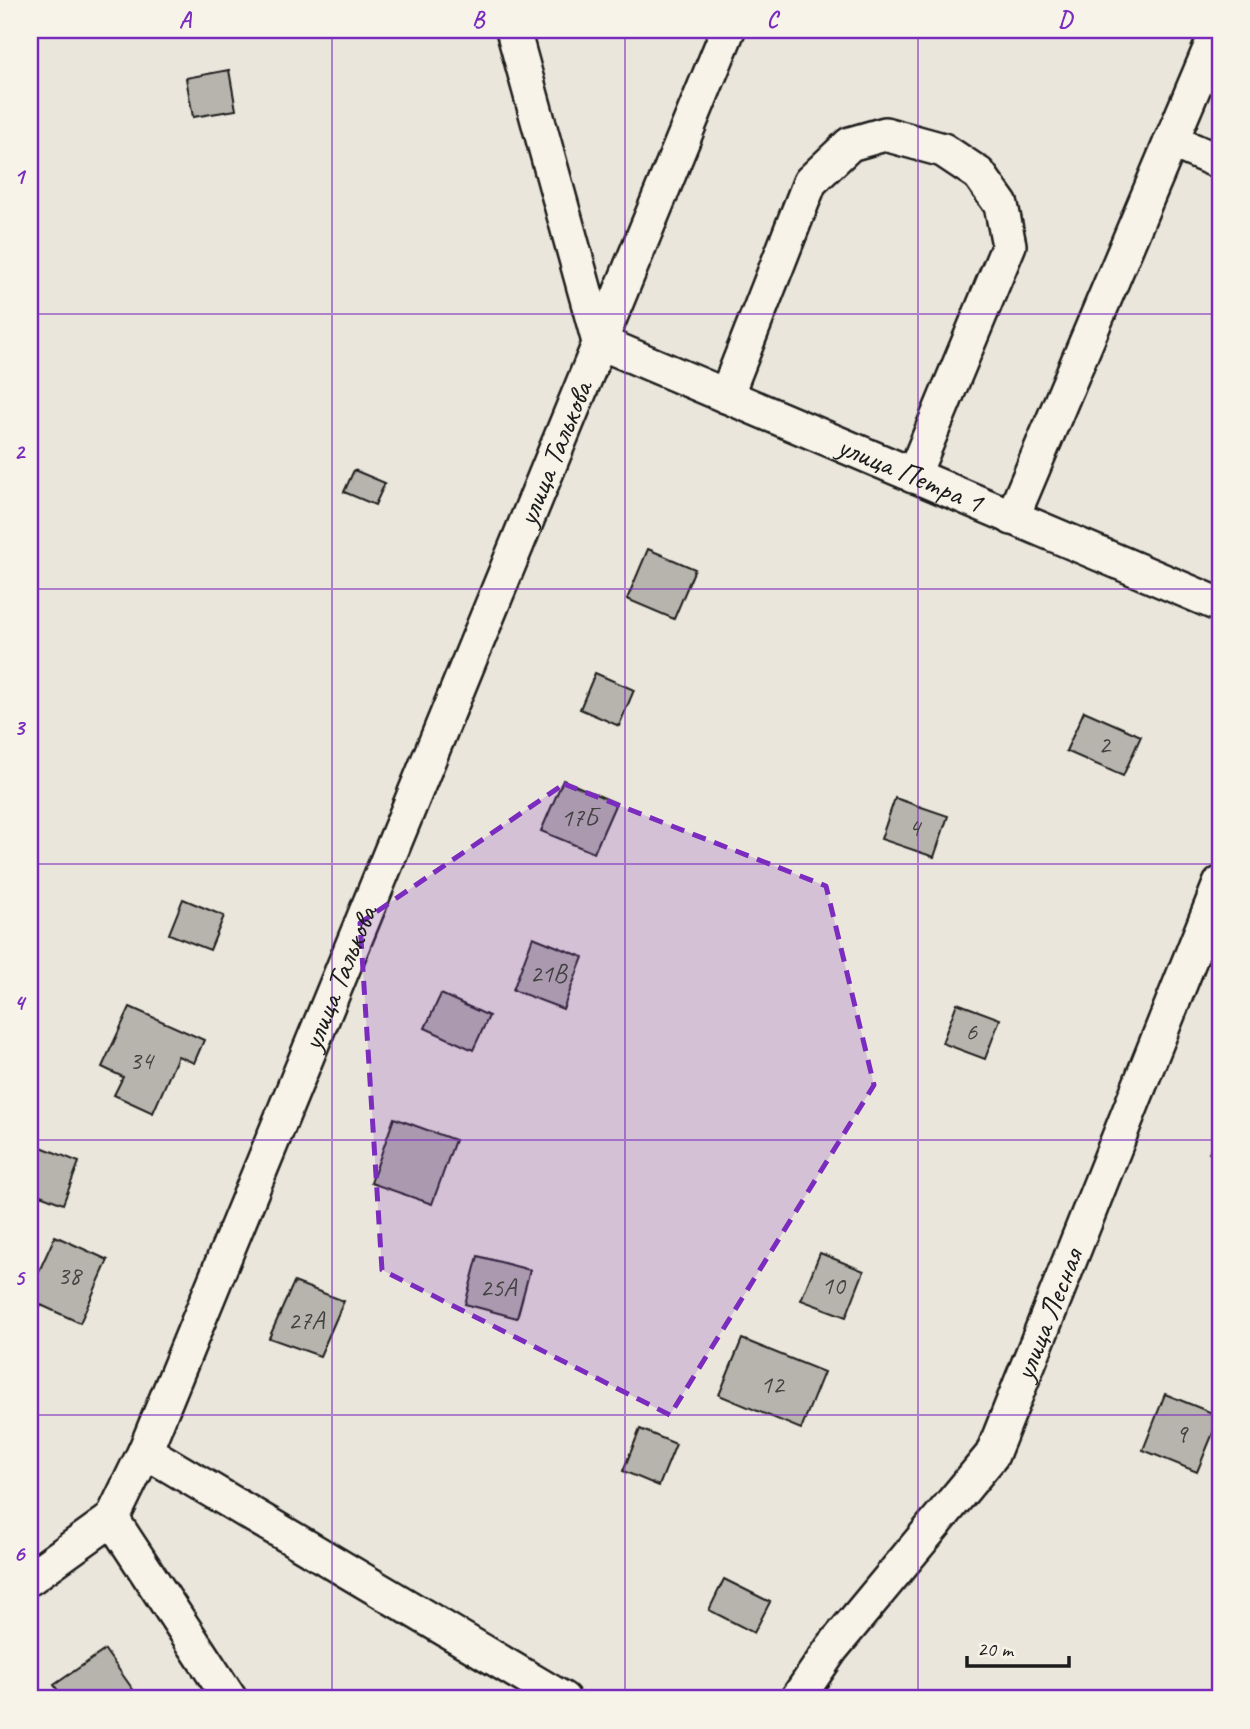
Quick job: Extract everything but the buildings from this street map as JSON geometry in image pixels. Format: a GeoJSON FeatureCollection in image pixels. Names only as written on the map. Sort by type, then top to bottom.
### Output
{"type":"FeatureCollection","features":[{"type":"Feature","properties":{"kind":"street"},"geometry":{"type":"LineString","coordinates":[[513,30],[599,342]]}},
{"type":"Feature","properties":{"kind":"street","name":"улица Талькова"},"geometry":{"type":"LineString","coordinates":[[30,1578],[112,1519],[145,1451],[728,30]]}},
{"type":"Feature","properties":{"kind":"street"},"geometry":{"type":"LineString","coordinates":[[1013,518],[1218,30]]}},
{"type":"Feature","properties":{"kind":"street"},"geometry":{"type":"LineString","coordinates":[[726,396],[810,182],[850,144],[885,134],[943,150],[979,174],[1001,205],[1010,245],[913,476]]}},
{"type":"Feature","properties":{"kind":"street"},"geometry":{"type":"LineString","coordinates":[[1171,141],[1220,162]]}},
{"type":"Feature","properties":{"kind":"street","name":"улица Петра 1"},"geometry":{"type":"LineString","coordinates":[[599,342],[1220,605]]}},
{"type":"Feature","properties":{"kind":"street","name":"улица Лесная"},"geometry":{"type":"LineString","coordinates":[[797,1699],[832,1647],[992,1455],[1220,884]]}},
{"type":"Feature","properties":{"kind":"street"},"geometry":{"type":"LineString","coordinates":[[145,1451],[563,1699]]}},
{"type":"Feature","properties":{"kind":"street"},"geometry":{"type":"LineString","coordinates":[[112,1519],[230,1699]]}},
{"type":"Feature","properties":{"kind":"highlighted area"},"geometry":{"type":"Polygon","coordinates":[[[564,784],[826,886],[874,1085],[670,1415],[382,1270],[360,923],[564,784]]]}}]}
